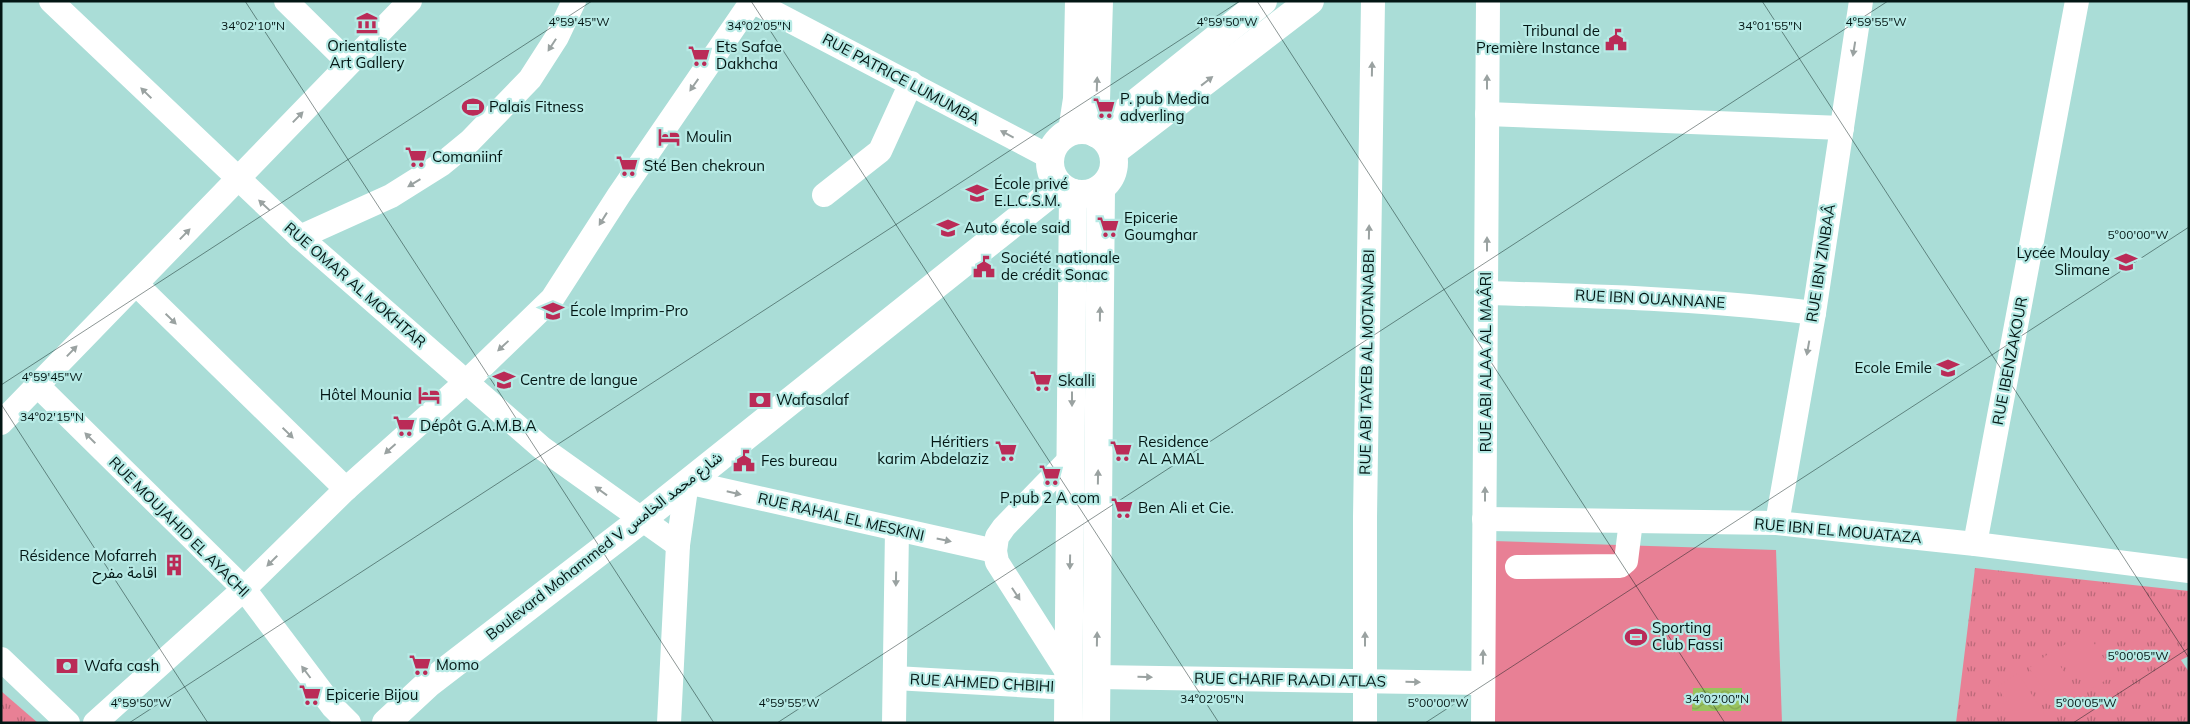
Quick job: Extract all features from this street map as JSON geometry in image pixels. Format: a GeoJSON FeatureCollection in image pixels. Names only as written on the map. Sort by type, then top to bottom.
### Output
{"type":"FeatureCollection","features":[{"type":"Feature","properties":{"kind":"main road"},"geometry":{"type":"LineString","coordinates":[[1067,190],[1088,194],[1101,188],[1107,182],[1114,168],[1094,138],[1077,99],[1079,1]]}},
{"type":"Feature","properties":{"kind":"main road"},"geometry":{"type":"LineString","coordinates":[[1094,138],[1099,1]]}},
{"type":"Feature","properties":{"kind":"main road"},"geometry":{"type":"LineString","coordinates":[[1094,138],[1263,1]]}},
{"type":"Feature","properties":{"kind":"main road"},"geometry":{"type":"LineString","coordinates":[[1068,723],[1072,457],[1067,190],[1052,172],[1050,157],[1054,146],[1062,137],[1094,138],[1310,1]]}},
{"type":"Feature","properties":{"kind":"main road"},"geometry":{"type":"LineString","coordinates":[[1096,723],[1101,188]]}},
{"type":"Feature","properties":{"kind":"main road","name":"Boulevard Mohammed V شارع محمد الخامس"},"geometry":{"type":"LineString","coordinates":[[386,723],[428,684],[1067,190]]}},
{"type":"Feature","properties":{"kind":"street","name":"RUE OMAR AL MOKHTAR"},"geometry":{"type":"LineString","coordinates":[[51,1],[237,180],[466,382],[542,448],[678,546]]}},
{"type":"Feature","properties":{"kind":"street"},"geometry":{"type":"LineString","coordinates":[[286,1],[349,63]]}},
{"type":"Feature","properties":{"kind":"street"},"geometry":{"type":"LineString","coordinates":[[1,423],[137,285],[410,1]]}},
{"type":"Feature","properties":{"kind":"street"},"geometry":{"type":"LineString","coordinates":[[300,237],[391,196],[442,164],[470,141],[530,79],[557,37],[574,1]]}},
{"type":"Feature","properties":{"kind":"street"},"geometry":{"type":"LineString","coordinates":[[94,723],[244,589],[346,489],[466,382],[552,298],[619,195],[752,1]]}},
{"type":"Feature","properties":{"kind":"street","name":"RUE PATRICE LUMUMBA"},"geometry":{"type":"LineString","coordinates":[[752,1],[1050,157]]}},
{"type":"Feature","properties":{"kind":"street","name":"RUE ABI TAYEB AL MOTANABBI"},"geometry":{"type":"LineString","coordinates":[[1365,723],[1365,517],[1373,1]]}},
{"type":"Feature","properties":{"kind":"street","name":"RUE ABI ALAA AL MAÂRI"},"geometry":{"type":"LineString","coordinates":[[1483,723],[1488,1]]}},
{"type":"Feature","properties":{"kind":"street","name":"RUE IBN ZINBAÂ"},"geometry":{"type":"LineString","coordinates":[[1777,523],[1814,313],[1861,1]]}},
{"type":"Feature","properties":{"kind":"street","name":"RUE IBENZAKOUR"},"geometry":{"type":"LineString","coordinates":[[1975,544],[2077,1]]}},
{"type":"Feature","properties":{"kind":"street"},"geometry":{"type":"LineString","coordinates":[[824,195],[880,151],[911,83]]}},
{"type":"Feature","properties":{"kind":"street"},"geometry":{"type":"LineString","coordinates":[[1487,114],[1842,128]]}},
{"type":"Feature","properties":{"kind":"street"},"geometry":{"type":"LineString","coordinates":[[137,285],[346,489]]}},
{"type":"Feature","properties":{"kind":"street","name":"RUE IBN OUANNANE"},"geometry":{"type":"LineString","coordinates":[[1486,293],[1659,298],[1750,305],[1814,313]]}},
{"type":"Feature","properties":{"kind":"street","name":"RUE MOUJAHID EL AYACHI"},"geometry":{"type":"LineString","coordinates":[[38,386],[244,589],[333,707],[349,723]]}},
{"type":"Feature","properties":{"kind":"street"},"geometry":{"type":"LineString","coordinates":[[1069,682],[1002,572],[995,551],[996,537],[1004,527],[1072,457]]}},
{"type":"Feature","properties":{"kind":"street"},"geometry":{"type":"LineString","coordinates":[[669,723],[678,546],[687,482]]}},
{"type":"Feature","properties":{"kind":"street","name":"RUE RAHAL EL MESKINI"},"geometry":{"type":"LineString","coordinates":[[687,482],[995,551]]}},
{"type":"Feature","properties":{"kind":"street","name":"RUE IBN EL MOUATAZA"},"geometry":{"type":"LineString","coordinates":[[1484,519],[1777,523],[1975,544],[2189,571]]}},
{"type":"Feature","properties":{"kind":"street"},"geometry":{"type":"LineString","coordinates":[[1516,567],[1620,566],[1626,561],[1631,521]]}},
{"type":"Feature","properties":{"kind":"street"},"geometry":{"type":"LineString","coordinates":[[894,723],[897,530]]}},
{"type":"Feature","properties":{"kind":"street"},"geometry":{"type":"LineString","coordinates":[[1,659],[68,723]]}},
{"type":"Feature","properties":{"kind":"street","name":"RUE CHARIF RAADI ATLAS"},"geometry":{"type":"LineString","coordinates":[[1096,677],[1483,683]]}},
{"type":"Feature","properties":{"kind":"street","name":"RUE AHMED CHBIHI"},"geometry":{"type":"LineString","coordinates":[[895,678],[1069,682]]}},
{"type":"Feature","properties":{"kind":"green space","name":"Sporting Club Fassi"},"geometry":{"type":"Polygon","coordinates":[[[1493,541],[1776,550],[1782,723],[1494,723],[1493,541]]]}},
{"type":"Feature","properties":{"kind":"green space"},"geometry":{"type":"Polygon","coordinates":[[[1975,568],[2189,591],[2189,656],[2181,660],[2189,672],[2189,723],[1956,723],[1975,568]]]}},
{"type":"Feature","properties":{"kind":"green space"},"geometry":{"type":"Polygon","coordinates":[[[2086,631],[2115,675],[2090,689],[2061,647],[2086,631]]]}},
{"type":"Feature","properties":{"kind":"green space"},"geometry":{"type":"Polygon","coordinates":[[[2051,652],[2080,696],[2060,711],[2029,668],[2051,652]]]}},
{"type":"Feature","properties":{"kind":"green space"},"geometry":{"type":"Polygon","coordinates":[[[2018,673],[2048,720],[2044,723],[2021,723],[1997,687],[2018,673]]]}},
{"type":"Feature","properties":{"kind":"green space"},"geometry":{"type":"Polygon","coordinates":[[[1,691],[38,723],[1,723],[1,691]]]}},
{"type":"Feature","properties":{"kind":"water"},"geometry":{"type":"Polygon","coordinates":[[[1693,688],[1742,688],[1741,711],[1692,711],[1693,688]]]}},
{"type":"Feature","properties":{"kind":"place","name":"Orientaliste Art Gallery"},"geometry":{"type":"Point","coordinates":[367,23]}},
{"type":"Feature","properties":{"kind":"place","name":"Tribunal de Première Instance"},"geometry":{"type":"Point","coordinates":[1616,40]}},
{"type":"Feature","properties":{"kind":"place","name":"Ets Safae Dakhcha"},"geometry":{"type":"Point","coordinates":[699,56]}},
{"type":"Feature","properties":{"kind":"place","name":"Palais Fitness"},"geometry":{"type":"Point","coordinates":[473,107]}},
{"type":"Feature","properties":{"kind":"place","name":"P. pub Media adverling"},"geometry":{"type":"Point","coordinates":[1104,108]}},
{"type":"Feature","properties":{"kind":"place","name":"Moulin"},"geometry":{"type":"Point","coordinates":[669,137]}},
{"type":"Feature","properties":{"kind":"place","name":"Comaniinf"},"geometry":{"type":"Point","coordinates":[416,157]}},
{"type":"Feature","properties":{"kind":"place","name":"Sté Ben chekroun"},"geometry":{"type":"Point","coordinates":[627,166]}},
{"type":"Feature","properties":{"kind":"place","name":"École privé E.L.C.S.M."},"geometry":{"type":"Point","coordinates":[977,193]}},
{"type":"Feature","properties":{"kind":"place","name":"Epicerie Goumghar"},"geometry":{"type":"Point","coordinates":[1108,227]}},
{"type":"Feature","properties":{"kind":"place","name":"Auto école said"},"geometry":{"type":"Point","coordinates":[948,228]}},
{"type":"Feature","properties":{"kind":"place","name":"Lycée Moulay Slimane"},"geometry":{"type":"Point","coordinates":[2126,262]}},
{"type":"Feature","properties":{"kind":"place","name":"Société nationale de crédit Sonac"},"geometry":{"type":"Point","coordinates":[984,267]}},
{"type":"Feature","properties":{"kind":"place","name":"École Imprim-Pro"},"geometry":{"type":"Point","coordinates":[553,311]}},
{"type":"Feature","properties":{"kind":"place","name":"Ecole Emile"},"geometry":{"type":"Point","coordinates":[1948,368]}},
{"type":"Feature","properties":{"kind":"place","name":"Centre de langue"},"geometry":{"type":"Point","coordinates":[504,380]}},
{"type":"Feature","properties":{"kind":"place","name":"Skalli"},"geometry":{"type":"Point","coordinates":[1041,381]}},
{"type":"Feature","properties":{"kind":"place","name":"Hôtel Mounia"},"geometry":{"type":"Point","coordinates":[429,395]}},
{"type":"Feature","properties":{"kind":"place","name":"Wafasalaf"},"geometry":{"type":"Point","coordinates":[760,400]}},
{"type":"Feature","properties":{"kind":"place","name":"Dépôt G.A.M.B.A"},"geometry":{"type":"Point","coordinates":[404,426]}},
{"type":"Feature","properties":{"kind":"place","name":"Héritiers karim Abdelaziz"},"geometry":{"type":"Point","coordinates":[1006,451]}},
{"type":"Feature","properties":{"kind":"place","name":"Residence AL AMAL"},"geometry":{"type":"Point","coordinates":[1121,451]}},
{"type":"Feature","properties":{"kind":"place","name":"Fes bureau"},"geometry":{"type":"Point","coordinates":[744,461]}},
{"type":"Feature","properties":{"kind":"place","name":"P.pub 2 A com"},"geometry":{"type":"Point","coordinates":[1050,475]}},
{"type":"Feature","properties":{"kind":"place","name":"Ben Ali et Cie."},"geometry":{"type":"Point","coordinates":[1122,508]}},
{"type":"Feature","properties":{"kind":"place","name":"Résidence Mofarreh اقامة مفرح"},"geometry":{"type":"Point","coordinates":[174,565]}},
{"type":"Feature","properties":{"kind":"place","name":"Sporting Club Fassi"},"geometry":{"type":"Point","coordinates":[1636,637]}},
{"type":"Feature","properties":{"kind":"place","name":"Momo"},"geometry":{"type":"Point","coordinates":[420,665]}},
{"type":"Feature","properties":{"kind":"place","name":"Wafa cash"},"geometry":{"type":"Point","coordinates":[67,666]}},
{"type":"Feature","properties":{"kind":"place","name":"Epicerie Bijou"},"geometry":{"type":"Point","coordinates":[310,695]}}]}
